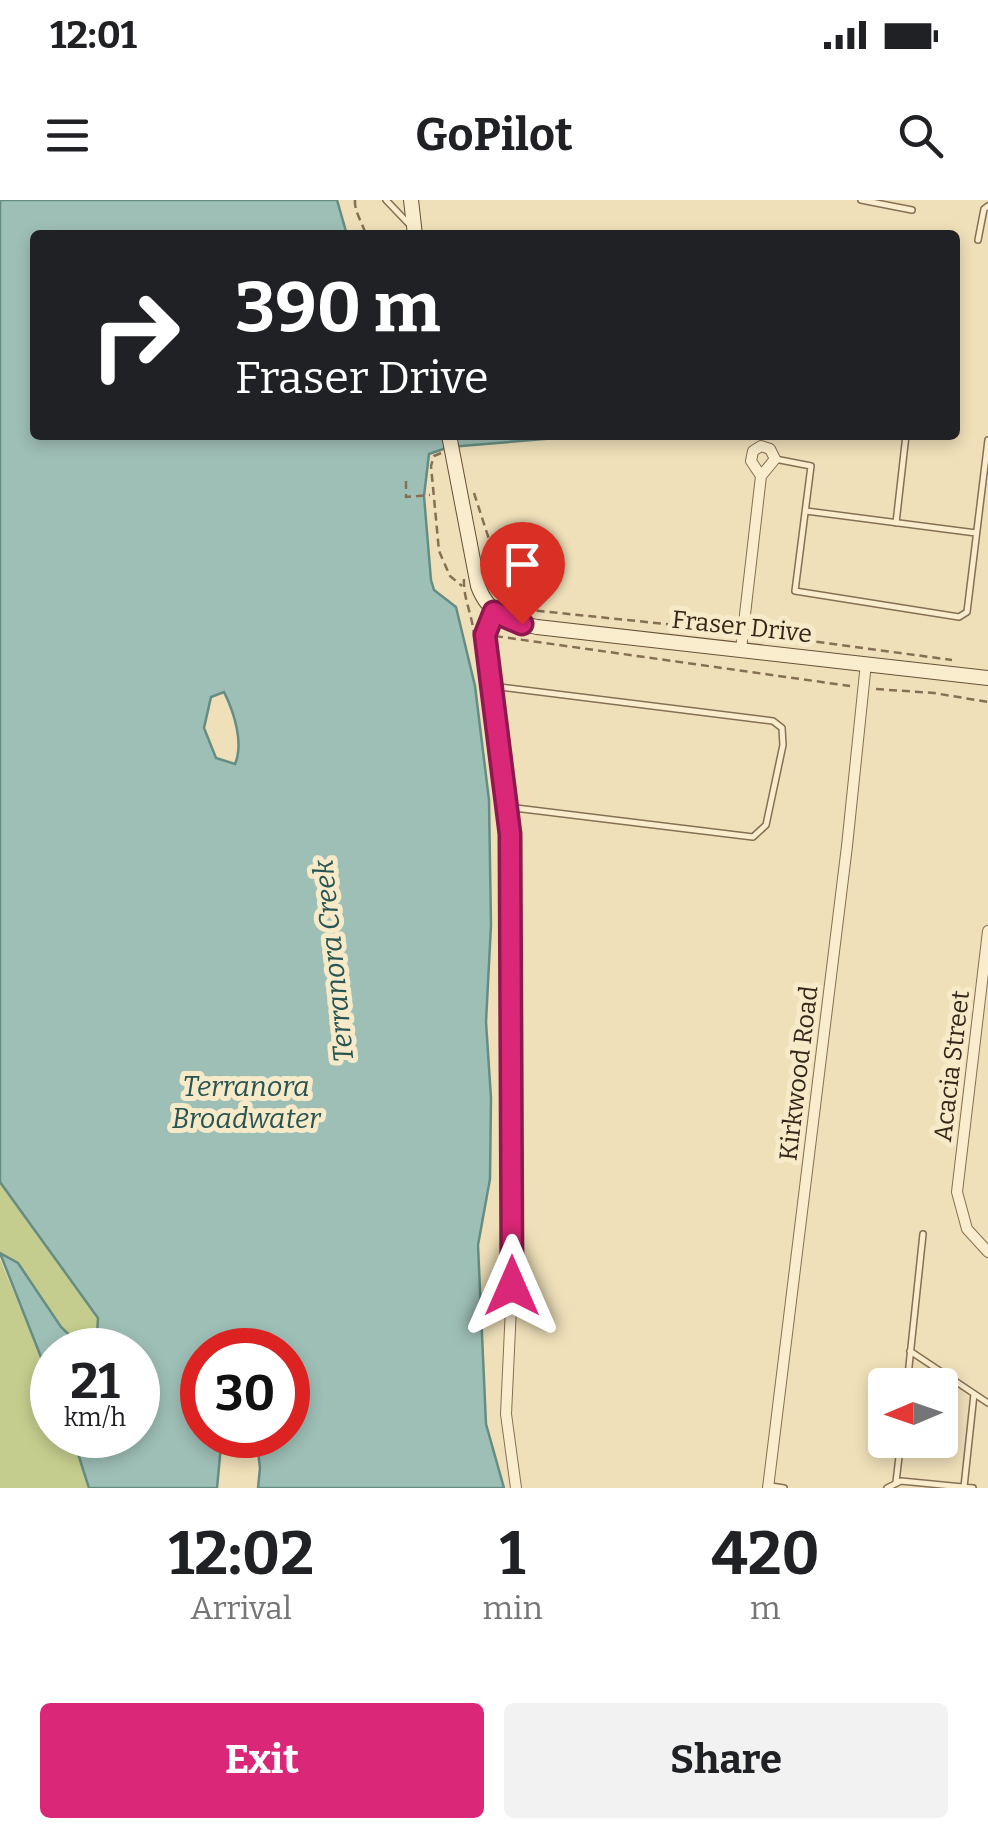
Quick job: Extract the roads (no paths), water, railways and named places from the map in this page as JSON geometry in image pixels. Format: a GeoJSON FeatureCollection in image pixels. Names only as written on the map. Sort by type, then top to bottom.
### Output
{"type":"FeatureCollection","features":[{"type":"Feature","properties":{"kind":"street"},"geometry":{"type":"LineString","coordinates":[[411,200],[414,230]]}},
{"type":"Feature","properties":{"kind":"street"},"geometry":{"type":"LineString","coordinates":[[450,440],[478,586],[494,612],[485,635],[507,807],[512,948],[512,1286],[506,1414],[516,1488]]}},
{"type":"Feature","properties":{"kind":"street"},"geometry":{"type":"LineString","coordinates":[[741,649],[761,476],[775,460],[770,449],[761,446],[753,451],[751,461],[761,476]]}},
{"type":"Feature","properties":{"kind":"street","name":"Fraser Drive"},"geometry":{"type":"LineString","coordinates":[[494,612],[507,620],[538,627],[988,678]]}},
{"type":"Feature","properties":{"kind":"street","name":"Kirkwood Road"},"geometry":{"type":"LineString","coordinates":[[768,1487],[850,826],[866,663]]}},
{"type":"Feature","properties":{"kind":"street","name":"Acacia Street"},"geometry":{"type":"LineString","coordinates":[[988,931],[985,983],[959,1171],[959,1206],[972,1238],[988,1252]]}},
{"type":"Feature","properties":{"kind":"lane"},"geometry":{"type":"LineString","coordinates":[[386,200],[412,230]]}},
{"type":"Feature","properties":{"kind":"lane"},"geometry":{"type":"LineString","coordinates":[[394,200],[396,211]]}},
{"type":"Feature","properties":{"kind":"lane"},"geometry":{"type":"LineString","coordinates":[[861,200],[912,210]]}},
{"type":"Feature","properties":{"kind":"lane"},"geometry":{"type":"LineString","coordinates":[[978,240],[988,206]]}},
{"type":"Feature","properties":{"kind":"lane"},"geometry":{"type":"LineString","coordinates":[[896,522],[905,440]]}},
{"type":"Feature","properties":{"kind":"lane"},"geometry":{"type":"LineString","coordinates":[[775,460],[812,466],[795,591],[959,617],[967,612],[988,440]]}},
{"type":"Feature","properties":{"kind":"lane"},"geometry":{"type":"LineString","coordinates":[[806,511],[977,533]]}},
{"type":"Feature","properties":{"kind":"lane"},"geometry":{"type":"LineString","coordinates":[[492,686],[773,721],[782,728],[783,746],[766,825],[753,837],[507,807]]}},
{"type":"Feature","properties":{"kind":"lane"},"geometry":{"type":"LineString","coordinates":[[908,1368],[924,1234]]}},
{"type":"Feature","properties":{"kind":"lane"},"geometry":{"type":"LineString","coordinates":[[910,1351],[988,1403]]}},
{"type":"Feature","properties":{"kind":"lane"},"geometry":{"type":"LineString","coordinates":[[964,1487],[974,1394]]}},
{"type":"Feature","properties":{"kind":"lane"},"geometry":{"type":"LineString","coordinates":[[896,1484],[899,1458]]}},
{"type":"Feature","properties":{"kind":"lane"},"geometry":{"type":"LineString","coordinates":[[887,1488],[901,1481],[973,1488]]}},
{"type":"Feature","properties":{"kind":"lane"},"geometry":{"type":"LineString","coordinates":[[768,1487],[784,1488]]}},
{"type":"Feature","properties":{"kind":"water","name":"Terranora Broadwater"},"geometry":{"type":"Polygon","coordinates":[[[0,200],[337,200],[346,230],[30,230],[30,440],[533,440],[449,447],[429,454],[424,496],[431,580],[434,590],[456,607],[475,686],[489,800],[491,925],[486,1022],[491,1098],[490,1179],[478,1245],[486,1424],[504,1488],[258,1488],[259,1458],[310,1458],[310,1328],[180,1328],[180,1458],[220,1458],[217,1488],[89,1488],[79,1458],[160,1458],[160,1328],[97,1328],[98,1318],[0,1182],[0,200]],[[224,692],[211,697],[204,728],[216,758],[235,764],[238,737],[224,692]]]}},
{"type":"Feature","properties":{"kind":"water"},"geometry":{"type":"Polygon","coordinates":[[[0,1253],[18,1263],[62,1328],[30,1329],[0,1253]]]}},
{"type":"Feature","properties":{"kind":"water label","name":"Terranora Creek"},"geometry":{"type":"Point","coordinates":[333,961]}}]}
